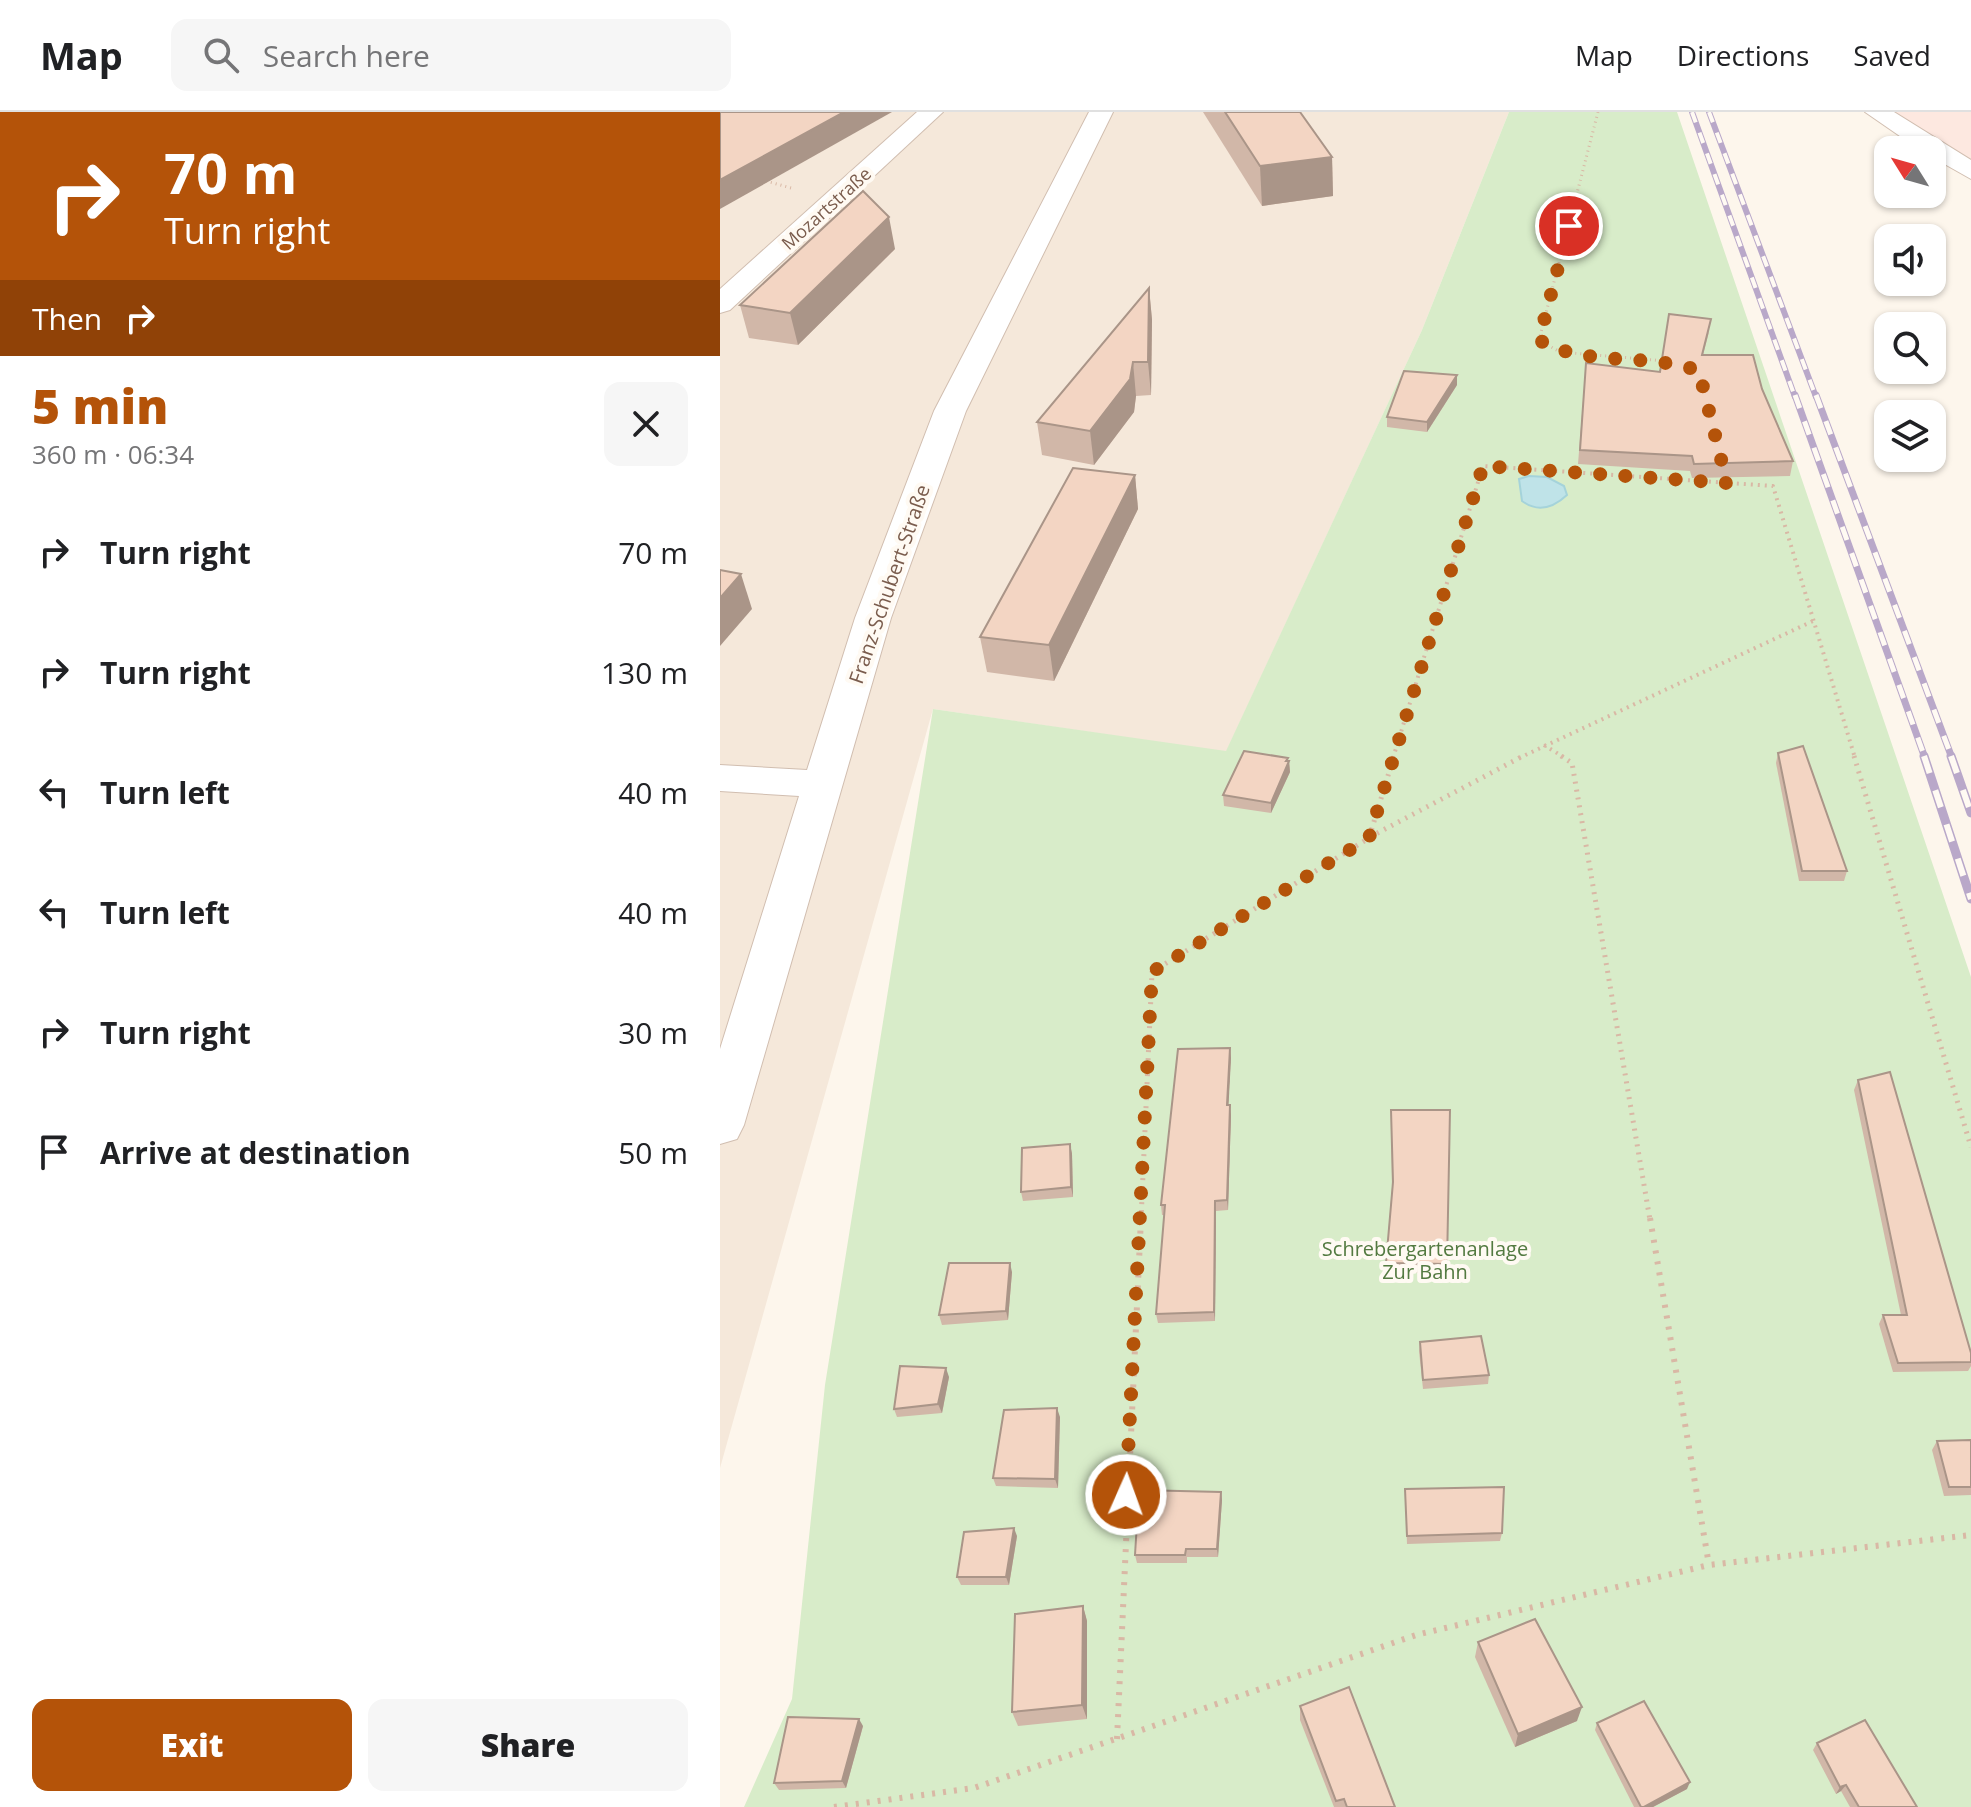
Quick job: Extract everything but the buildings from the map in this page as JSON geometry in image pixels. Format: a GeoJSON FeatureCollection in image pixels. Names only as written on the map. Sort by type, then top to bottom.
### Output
{"type":"FeatureCollection","features":[{"type":"Feature","properties":{"kind":"street","name":"Mozartstraße"},"geometry":{"type":"LineString","coordinates":[[720,304],[931,112]]}},
{"type":"Feature","properties":{"kind":"street","name":"Franz-Schubert-Straße"},"geometry":{"type":"LineString","coordinates":[[720,1125],[873,618],[950,411],[1101,112]]}},
{"type":"Feature","properties":{"kind":"street"},"geometry":{"type":"LineString","coordinates":[[1877,112],[1971,171]]}},
{"type":"Feature","properties":{"kind":"street"},"geometry":{"type":"LineString","coordinates":[[720,778],[825,784]]}},
{"type":"Feature","properties":{"kind":"path"},"geometry":{"type":"LineString","coordinates":[[1598,112],[1539,340],[1560,352],[1673,361]]}},
{"type":"Feature","properties":{"kind":"path"},"geometry":{"type":"LineString","coordinates":[[763,180],[834,201]]}},
{"type":"Feature","properties":{"kind":"path"},"geometry":{"type":"LineString","coordinates":[[1369,838],[1483,466],[1773,486],[1971,1147]]}},
{"type":"Feature","properties":{"kind":"path"},"geometry":{"type":"LineString","coordinates":[[1117,1739],[1152,972],[1369,838],[1544,745],[1813,621]]}},
{"type":"Feature","properties":{"kind":"path"},"geometry":{"type":"LineString","coordinates":[[1544,745],[1572,763],[1709,1565]]}},
{"type":"Feature","properties":{"kind":"path"},"geometry":{"type":"LineString","coordinates":[[834,1807],[974,1788],[1416,1635],[1709,1565],[1971,1535]]}},
{"type":"Feature","properties":{"kind":"shaded area"},"geometry":{"type":"Polygon","coordinates":[[[720,112],[1509,112],[1422,330],[1226,752],[933,709],[720,1468],[720,112]]]}},
{"type":"Feature","properties":{"kind":"shaded area"},"geometry":{"type":"Polygon","coordinates":[[[1884,112],[1971,112],[1971,160],[1946,146],[1946,136],[1928,136],[1884,112]]]}},
{"type":"Feature","properties":{"kind":"green space","name":"Schrebergartenanlage Zur Bahn"},"geometry":{"type":"Polygon","coordinates":[[[1509,112],[1677,112],[1971,977],[1971,1807],[744,1807],[792,1699],[825,1385],[933,709],[1226,751],[1422,330],[1509,112]]]}},
{"type":"Feature","properties":{"kind":"water"},"geometry":{"type":"Polygon","coordinates":[[[1547,477],[1564,486],[1567,495],[1545,507],[1528,505],[1522,501],[1519,479],[1547,477]]]}},
{"type":"Feature","properties":{"kind":"railway"},"geometry":{"type":"LineString","coordinates":[[1692,112],[1795,397]]}},
{"type":"Feature","properties":{"kind":"railway"},"geometry":{"type":"LineString","coordinates":[[1709,112],[1816,397]]}},
{"type":"Feature","properties":{"kind":"railway"},"geometry":{"type":"LineString","coordinates":[[1795,395],[1925,758]]}},
{"type":"Feature","properties":{"kind":"railway"},"geometry":{"type":"LineString","coordinates":[[1816,395],[1952,758]]}},
{"type":"Feature","properties":{"kind":"railway"},"geometry":{"type":"LineString","coordinates":[[1924,756],[1971,899]]}},
{"type":"Feature","properties":{"kind":"railway"},"geometry":{"type":"LineString","coordinates":[[1951,756],[1971,813]]}},
{"type":"Feature","properties":{"kind":"route"},"geometry":{"type":"LineString","coordinates":[[1126,1495],[1152,972],[1369,838],[1483,466],[1727,483],[1699,371],[1673,361],[1560,352],[1539,340],[1569,226]]}}]}
